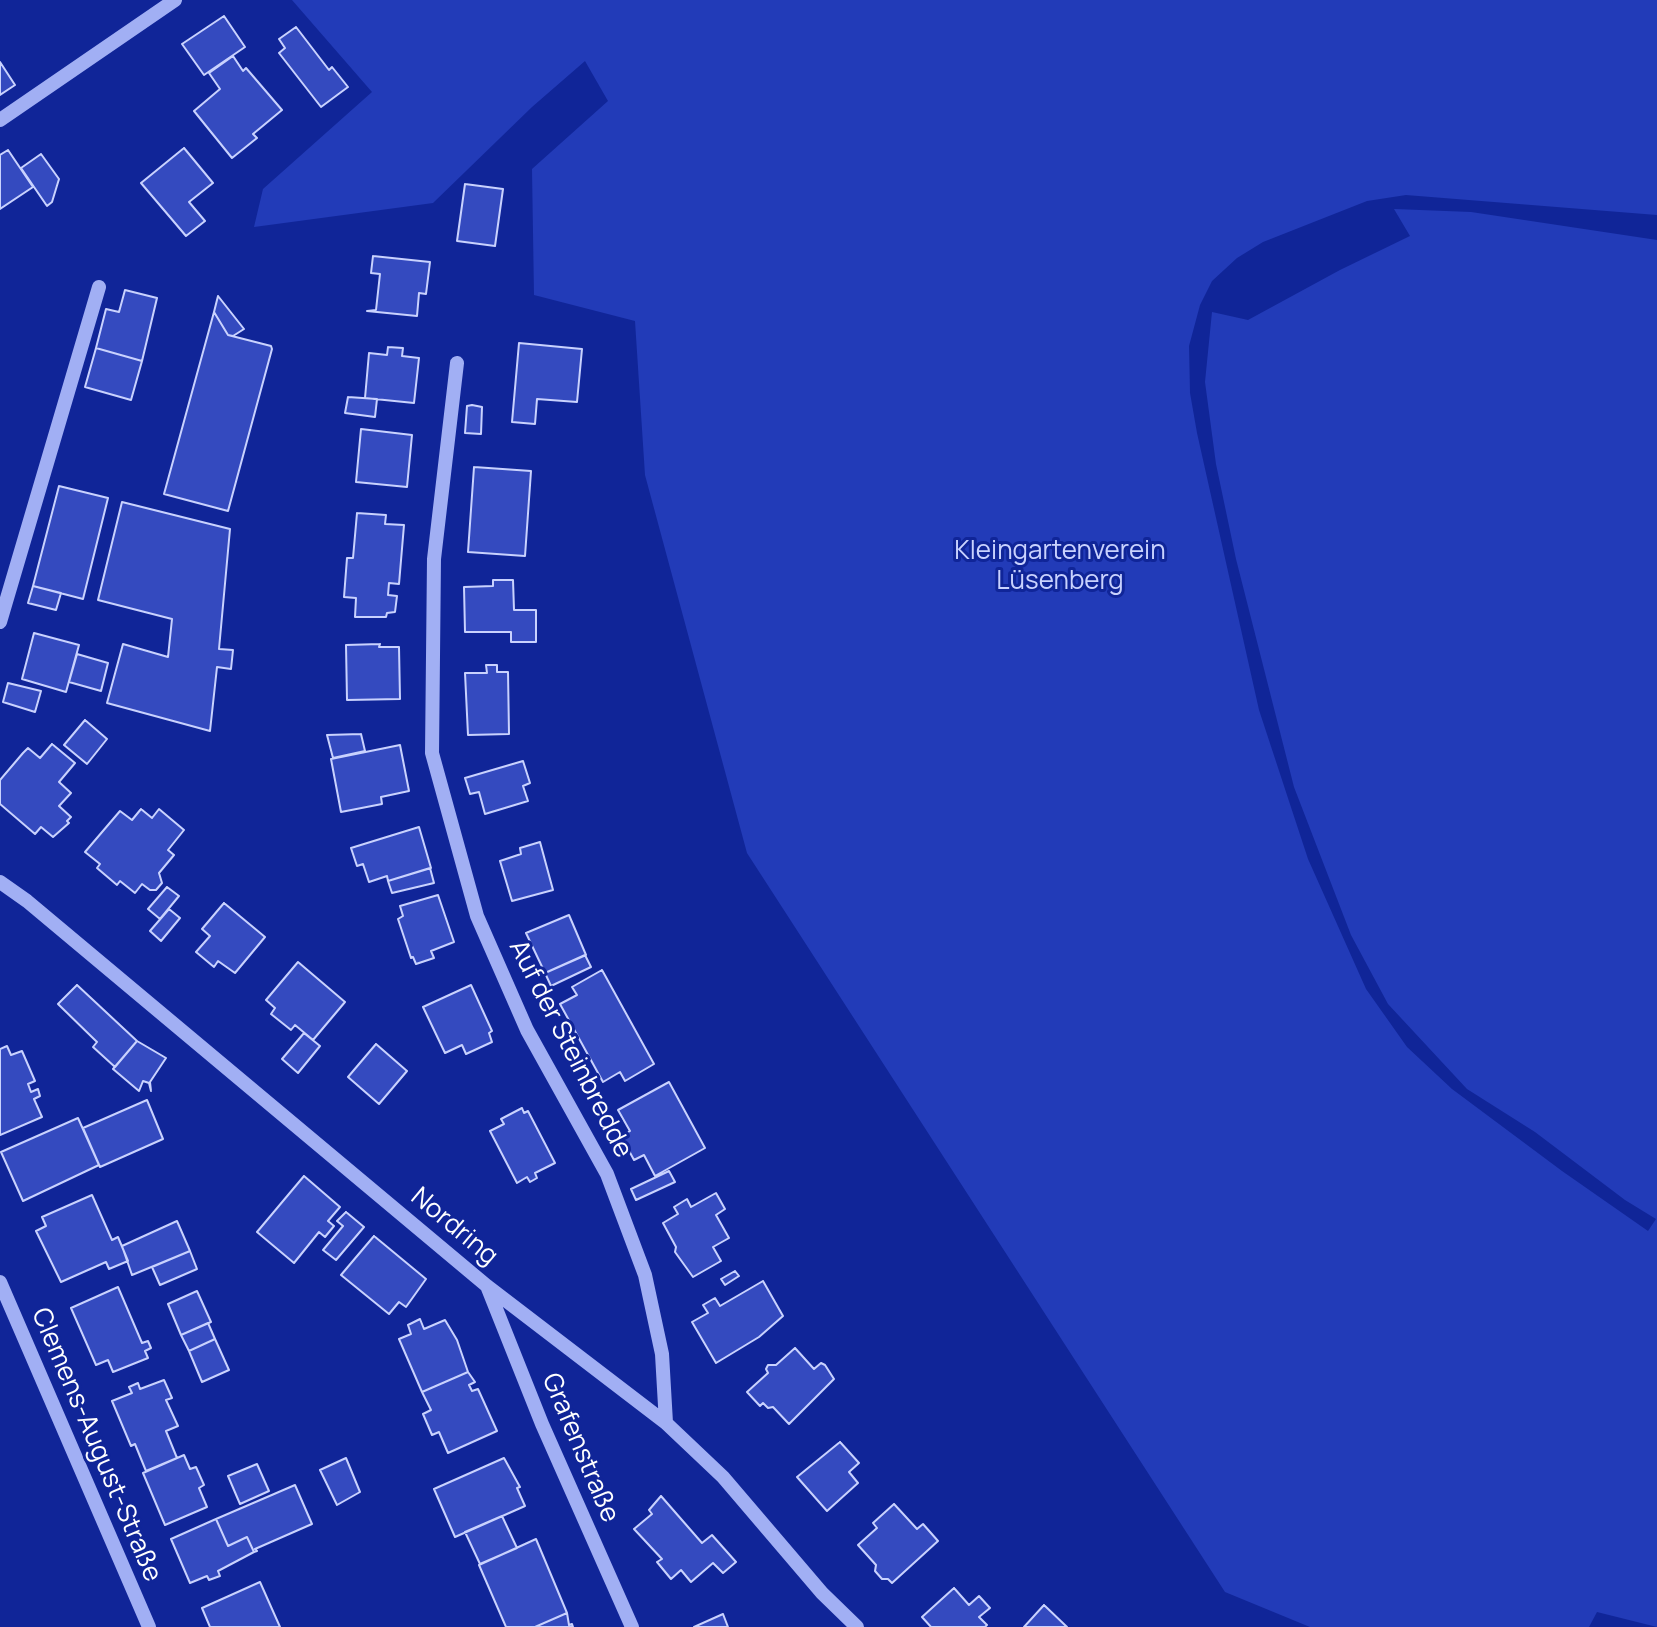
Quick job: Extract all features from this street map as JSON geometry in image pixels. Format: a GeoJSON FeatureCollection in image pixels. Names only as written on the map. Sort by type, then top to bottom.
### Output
{"type":"FeatureCollection","features":[{"type":"Feature","properties":{"kind":"street"},"geometry":{"type":"LineString","coordinates":[[0,120],[175,0]]}},
{"type":"Feature","properties":{"kind":"street"},"geometry":{"type":"LineString","coordinates":[[0,622],[99,287]]}},
{"type":"Feature","properties":{"kind":"street","name":"Auf der Steinbredde"},"geometry":{"type":"LineString","coordinates":[[457,363],[434,559],[432,753],[477,916],[527,1030],[607,1174],[645,1275],[662,1354],[666,1423]]}},
{"type":"Feature","properties":{"kind":"street","name":"Nordring"},"geometry":{"type":"LineString","coordinates":[[0,882],[27,901],[487,1286],[666,1423],[723,1477],[822,1593],[857,1627]]}},
{"type":"Feature","properties":{"kind":"street","name":"Clemens-August-Straße"},"geometry":{"type":"LineString","coordinates":[[0,1282],[149,1627]]}},
{"type":"Feature","properties":{"kind":"street","name":"Grafenstraße"},"geometry":{"type":"LineString","coordinates":[[487,1286],[542,1424],[632,1627]]}},
{"type":"Feature","properties":{"kind":"green space","name":"Kleingartenverein Lüsenberg"},"geometry":{"type":"Polygon","coordinates":[[[292,0],[1657,0],[1657,215],[1406,195],[1367,201],[1263,242],[1237,258],[1212,281],[1200,305],[1189,346],[1190,393],[1197,433],[1259,710],[1308,859],[1366,989],[1407,1047],[1452,1089],[1648,1231],[1656,1219],[1625,1200],[1535,1132],[1467,1089],[1388,1004],[1351,935],[1294,787],[1236,559],[1216,464],[1205,382],[1212,312],[1248,320],[1410,236],[1394,209],[1471,212],[1657,240],[1657,1627],[1597,1612],[1589,1627],[1310,1627],[1225,1592],[747,853],[645,475],[635,321],[534,295],[532,169],[608,101],[585,61],[532,107],[433,203],[254,227],[263,189],[372,92],[292,0]]]}},
{"type":"Feature","properties":{"kind":"building"},"geometry":{"type":"Polygon","coordinates":[[[224,16],[245,47],[204,75],[182,44],[224,16]]]}},
{"type":"Feature","properties":{"kind":"building"},"geometry":{"type":"Polygon","coordinates":[[[296,27],[329,70],[332,67],[348,87],[321,107],[279,53],[285,48],[279,39],[296,27]]]}},
{"type":"Feature","properties":{"kind":"building"},"geometry":{"type":"Polygon","coordinates":[[[233,56],[243,71],[246,68],[282,110],[253,134],[257,138],[232,158],[194,111],[220,89],[209,73],[233,56]]]}},
{"type":"Feature","properties":{"kind":"building"},"geometry":{"type":"Polygon","coordinates":[[[0,62],[15,85],[0,95],[0,62]]]}},
{"type":"Feature","properties":{"kind":"building"},"geometry":{"type":"Polygon","coordinates":[[[184,148],[213,183],[189,202],[205,221],[186,236],[141,183],[184,148]]]}},
{"type":"Feature","properties":{"kind":"building"},"geometry":{"type":"Polygon","coordinates":[[[8,150],[33,187],[0,209],[0,155],[8,150]]]}},
{"type":"Feature","properties":{"kind":"building"},"geometry":{"type":"Polygon","coordinates":[[[41,154],[59,179],[52,202],[47,206],[21,168],[41,154]]]}},
{"type":"Feature","properties":{"kind":"building"},"geometry":{"type":"Polygon","coordinates":[[[465,184],[503,189],[495,246],[457,241],[465,184]]]}},
{"type":"Feature","properties":{"kind":"building"},"geometry":{"type":"Polygon","coordinates":[[[373,256],[430,262],[426,294],[419,293],[417,316],[367,311],[376,310],[380,274],[371,273],[373,256]]]}},
{"type":"Feature","properties":{"kind":"building"},"geometry":{"type":"Polygon","coordinates":[[[125,290],[157,298],[142,361],[96,348],[106,309],[119,312],[125,290]]]}},
{"type":"Feature","properties":{"kind":"building"},"geometry":{"type":"Polygon","coordinates":[[[218,296],[244,329],[233,336],[228,335],[214,312],[218,296]]]}},
{"type":"Feature","properties":{"kind":"building"},"geometry":{"type":"Polygon","coordinates":[[[214,312],[228,335],[271,346],[272,349],[228,511],[164,494],[214,312]]]}},
{"type":"Feature","properties":{"kind":"building"},"geometry":{"type":"Polygon","coordinates":[[[519,343],[582,349],[577,402],[537,399],[535,424],[512,422],[519,343]]]}},
{"type":"Feature","properties":{"kind":"building"},"geometry":{"type":"Polygon","coordinates":[[[388,347],[403,348],[402,356],[419,358],[414,403],[365,398],[369,353],[387,355],[388,347]]]}},
{"type":"Feature","properties":{"kind":"building"},"geometry":{"type":"Polygon","coordinates":[[[96,348],[142,361],[131,400],[85,387],[96,348]]]}},
{"type":"Feature","properties":{"kind":"building"},"geometry":{"type":"Polygon","coordinates":[[[348,397],[377,399],[375,417],[345,413],[348,397]]]}},
{"type":"Feature","properties":{"kind":"building"},"geometry":{"type":"Polygon","coordinates":[[[467,406],[482,407],[481,434],[465,433],[467,406]]]}},
{"type":"Feature","properties":{"kind":"building"},"geometry":{"type":"Polygon","coordinates":[[[361,429],[412,435],[407,487],[356,482],[361,429]]]}},
{"type":"Feature","properties":{"kind":"building"},"geometry":{"type":"Polygon","coordinates":[[[474,467],[531,471],[525,556],[468,552],[474,467]]]}},
{"type":"Feature","properties":{"kind":"building"},"geometry":{"type":"Polygon","coordinates":[[[59,486],[108,498],[83,599],[33,586],[59,486]]]}},
{"type":"Feature","properties":{"kind":"building"},"geometry":{"type":"Polygon","coordinates":[[[122,502],[230,529],[219,649],[233,650],[231,669],[217,667],[210,731],[107,703],[123,644],[168,657],[172,619],[98,600],[122,502]]]}},
{"type":"Feature","properties":{"kind":"building"},"geometry":{"type":"Polygon","coordinates":[[[357,513],[386,515],[385,524],[404,525],[399,584],[389,583],[388,595],[397,596],[395,612],[387,613],[386,617],[355,617],[356,598],[344,597],[347,558],[353,558],[357,513]]]}},
{"type":"Feature","properties":{"kind":"building"},"geometry":{"type":"Polygon","coordinates":[[[493,580],[513,580],[514,610],[536,610],[536,642],[511,642],[511,632],[465,632],[464,587],[493,586],[493,580]]]}},
{"type":"Feature","properties":{"kind":"building"},"geometry":{"type":"Polygon","coordinates":[[[33,586],[61,593],[56,610],[28,603],[33,586]]]}},
{"type":"Feature","properties":{"kind":"building"},"geometry":{"type":"Polygon","coordinates":[[[34,633],[79,645],[66,692],[22,679],[34,633]]]}},
{"type":"Feature","properties":{"kind":"building"},"geometry":{"type":"Polygon","coordinates":[[[380,644],[379,647],[399,647],[400,699],[347,700],[346,645],[380,644]]]}},
{"type":"Feature","properties":{"kind":"building"},"geometry":{"type":"Polygon","coordinates":[[[77,654],[108,663],[101,691],[69,682],[77,654]]]}},
{"type":"Feature","properties":{"kind":"building"},"geometry":{"type":"Polygon","coordinates":[[[486,665],[497,665],[497,672],[508,672],[509,734],[468,735],[465,673],[487,673],[486,665]]]}},
{"type":"Feature","properties":{"kind":"building"},"geometry":{"type":"Polygon","coordinates":[[[8,683],[41,691],[35,712],[3,702],[8,683]]]}},
{"type":"Feature","properties":{"kind":"building"},"geometry":{"type":"Polygon","coordinates":[[[85,720],[107,739],[87,764],[64,745],[85,720]]]}},
{"type":"Feature","properties":{"kind":"building"},"geometry":{"type":"Polygon","coordinates":[[[361,734],[365,751],[333,758],[327,735],[361,734]]]}},
{"type":"Feature","properties":{"kind":"building"},"geometry":{"type":"Polygon","coordinates":[[[52,744],[75,763],[59,782],[71,793],[59,806],[71,817],[67,821],[69,823],[53,837],[41,827],[35,834],[0,804],[0,780],[23,753],[28,748],[40,758],[52,744]]]}},
{"type":"Feature","properties":{"kind":"building"},"geometry":{"type":"Polygon","coordinates":[[[400,745],[409,791],[381,797],[382,804],[341,812],[331,759],[400,745]]]}},
{"type":"Feature","properties":{"kind":"building"},"geometry":{"type":"Polygon","coordinates":[[[523,761],[530,783],[523,786],[528,801],[485,814],[479,792],[470,794],[465,778],[523,761]]]}},
{"type":"Feature","properties":{"kind":"building"},"geometry":{"type":"Polygon","coordinates":[[[141,809],[152,818],[159,809],[184,830],[168,850],[174,855],[159,873],[162,883],[156,890],[142,884],[135,893],[120,881],[117,885],[97,868],[100,864],[85,852],[120,811],[132,820],[141,809]]]}},
{"type":"Feature","properties":{"kind":"building"},"geometry":{"type":"Polygon","coordinates":[[[419,827],[431,868],[388,881],[387,876],[369,882],[363,864],[357,866],[351,848],[419,827]]]}},
{"type":"Feature","properties":{"kind":"building"},"geometry":{"type":"Polygon","coordinates":[[[540,842],[553,890],[512,901],[500,861],[521,854],[520,848],[540,842]]]}},
{"type":"Feature","properties":{"kind":"building"},"geometry":{"type":"Polygon","coordinates":[[[430,868],[434,883],[392,893],[388,881],[430,868]]]}},
{"type":"Feature","properties":{"kind":"building"},"geometry":{"type":"Polygon","coordinates":[[[167,887],[179,896],[160,919],[148,909],[167,887]]]}},
{"type":"Feature","properties":{"kind":"building"},"geometry":{"type":"Polygon","coordinates":[[[438,895],[454,942],[431,951],[434,958],[416,964],[411,958],[398,919],[403,916],[400,906],[438,895]]]}},
{"type":"Feature","properties":{"kind":"building"},"geometry":{"type":"Polygon","coordinates":[[[224,903],[265,937],[235,973],[218,961],[214,967],[196,952],[210,936],[202,929],[224,903]]]}},
{"type":"Feature","properties":{"kind":"building"},"geometry":{"type":"Polygon","coordinates":[[[169,909],[180,918],[161,941],[150,931],[169,909]]]}},
{"type":"Feature","properties":{"kind":"building"},"geometry":{"type":"Polygon","coordinates":[[[569,915],[586,955],[545,973],[526,933],[569,915]]]}},
{"type":"Feature","properties":{"kind":"building"},"geometry":{"type":"Polygon","coordinates":[[[585,955],[591,967],[551,986],[545,973],[585,955]]]}},
{"type":"Feature","properties":{"kind":"building"},"geometry":{"type":"Polygon","coordinates":[[[298,962],[345,1002],[313,1040],[295,1025],[291,1030],[271,1014],[275,1008],[266,1000],[298,962]]]}},
{"type":"Feature","properties":{"kind":"building"},"geometry":{"type":"Polygon","coordinates":[[[602,970],[654,1064],[625,1081],[620,1072],[603,1082],[560,1004],[577,995],[572,987],[602,970]]]}},
{"type":"Feature","properties":{"kind":"building"},"geometry":{"type":"Polygon","coordinates":[[[77,985],[137,1041],[115,1067],[93,1047],[97,1042],[58,1004],[77,985]]]}},
{"type":"Feature","properties":{"kind":"building"},"geometry":{"type":"Polygon","coordinates":[[[471,985],[492,1031],[489,1033],[492,1042],[466,1054],[462,1045],[445,1053],[423,1007],[471,985]]]}},
{"type":"Feature","properties":{"kind":"building"},"geometry":{"type":"Polygon","coordinates":[[[304,1033],[320,1046],[298,1073],[282,1059],[304,1033]]]}},
{"type":"Feature","properties":{"kind":"building"},"geometry":{"type":"Polygon","coordinates":[[[137,1041],[166,1058],[150,1082],[151,1091],[149,1083],[143,1081],[139,1091],[113,1069],[137,1041]]]}},
{"type":"Feature","properties":{"kind":"building"},"geometry":{"type":"Polygon","coordinates":[[[376,1044],[407,1071],[379,1104],[348,1077],[376,1044]]]}},
{"type":"Feature","properties":{"kind":"building"},"geometry":{"type":"Polygon","coordinates":[[[7,1046],[11,1055],[22,1051],[35,1081],[28,1084],[31,1092],[38,1089],[40,1096],[34,1099],[42,1117],[0,1135],[0,1049],[7,1046]]]}},
{"type":"Feature","properties":{"kind":"building"},"geometry":{"type":"Polygon","coordinates":[[[669,1082],[705,1148],[655,1176],[644,1155],[634,1160],[621,1136],[630,1131],[618,1110],[669,1082]]]}},
{"type":"Feature","properties":{"kind":"building"},"geometry":{"type":"Polygon","coordinates":[[[147,1100],[163,1139],[100,1167],[83,1128],[147,1100]]]}},
{"type":"Feature","properties":{"kind":"building"},"geometry":{"type":"Polygon","coordinates":[[[522,1108],[524,1113],[528,1111],[555,1163],[535,1173],[537,1178],[530,1182],[527,1177],[517,1183],[490,1131],[504,1124],[501,1119],[522,1108]]]}},
{"type":"Feature","properties":{"kind":"building"},"geometry":{"type":"Polygon","coordinates":[[[78,1118],[99,1165],[23,1201],[1,1152],[78,1118]]]}},
{"type":"Feature","properties":{"kind":"building"},"geometry":{"type":"Polygon","coordinates":[[[669,1171],[675,1182],[636,1200],[631,1189],[669,1171]]]}},
{"type":"Feature","properties":{"kind":"building"},"geometry":{"type":"Polygon","coordinates":[[[304,1176],[340,1207],[328,1221],[334,1226],[325,1237],[319,1232],[294,1263],[257,1232],[304,1176]]]}},
{"type":"Feature","properties":{"kind":"building"},"geometry":{"type":"Polygon","coordinates":[[[716,1193],[725,1209],[716,1215],[729,1238],[713,1247],[721,1261],[693,1277],[675,1252],[676,1247],[663,1223],[678,1214],[674,1207],[687,1199],[691,1207],[716,1193]]]}},
{"type":"Feature","properties":{"kind":"building"},"geometry":{"type":"Polygon","coordinates":[[[92,1195],[112,1240],[118,1237],[128,1261],[109,1269],[106,1262],[61,1282],[36,1231],[46,1226],[42,1217],[92,1195]]]}},
{"type":"Feature","properties":{"kind":"building"},"geometry":{"type":"Polygon","coordinates":[[[346,1212],[364,1227],[336,1260],[323,1250],[343,1226],[337,1221],[346,1212]]]}},
{"type":"Feature","properties":{"kind":"building"},"geometry":{"type":"Polygon","coordinates":[[[177,1221],[190,1251],[132,1275],[122,1246],[177,1221]]]}},
{"type":"Feature","properties":{"kind":"building"},"geometry":{"type":"Polygon","coordinates":[[[374,1236],[426,1279],[406,1307],[399,1302],[389,1314],[341,1275],[374,1236]]]}},
{"type":"Feature","properties":{"kind":"building"},"geometry":{"type":"Polygon","coordinates":[[[190,1251],[197,1269],[160,1285],[152,1267],[190,1251]]]}},
{"type":"Feature","properties":{"kind":"building"},"geometry":{"type":"Polygon","coordinates":[[[735,1271],[739,1276],[725,1285],[721,1279],[735,1271]]]}},
{"type":"Feature","properties":{"kind":"building"},"geometry":{"type":"Polygon","coordinates":[[[763,1281],[783,1316],[759,1337],[716,1363],[692,1322],[708,1313],[703,1305],[715,1298],[720,1306],[763,1281]]]}},
{"type":"Feature","properties":{"kind":"building"},"geometry":{"type":"Polygon","coordinates":[[[118,1287],[142,1343],[148,1341],[151,1348],[145,1351],[148,1358],[113,1372],[108,1360],[96,1365],[71,1308],[118,1287]]]}},
{"type":"Feature","properties":{"kind":"building"},"geometry":{"type":"Polygon","coordinates":[[[197,1291],[211,1322],[181,1335],[168,1304],[197,1291]]]}},
{"type":"Feature","properties":{"kind":"building"},"geometry":{"type":"Polygon","coordinates":[[[420,1319],[424,1329],[445,1320],[457,1340],[468,1372],[422,1392],[399,1339],[411,1334],[408,1325],[420,1319]]]}},
{"type":"Feature","properties":{"kind":"building"},"geometry":{"type":"Polygon","coordinates":[[[208,1323],[215,1339],[189,1351],[181,1335],[208,1323]]]}},
{"type":"Feature","properties":{"kind":"building"},"geometry":{"type":"Polygon","coordinates":[[[215,1339],[229,1370],[202,1382],[189,1351],[215,1339]]]}},
{"type":"Feature","properties":{"kind":"building"},"geometry":{"type":"Polygon","coordinates":[[[795,1348],[814,1369],[821,1363],[825,1365],[834,1379],[789,1424],[773,1407],[768,1408],[763,1403],[760,1406],[747,1392],[768,1373],[768,1365],[776,1365],[795,1348]]]}},
{"type":"Feature","properties":{"kind":"building"},"geometry":{"type":"Polygon","coordinates":[[[468,1372],[475,1382],[469,1385],[472,1391],[478,1389],[497,1431],[448,1453],[439,1432],[432,1435],[423,1414],[431,1410],[422,1392],[468,1372]]]}},
{"type":"Feature","properties":{"kind":"building"},"geometry":{"type":"Polygon","coordinates":[[[164,1380],[172,1398],[166,1400],[178,1426],[166,1431],[177,1458],[146,1471],[135,1444],[131,1446],[112,1401],[132,1393],[129,1387],[138,1383],[140,1389],[164,1380]]]}},
{"type":"Feature","properties":{"kind":"building"},"geometry":{"type":"Polygon","coordinates":[[[840,1442],[859,1463],[849,1472],[858,1483],[827,1511],[797,1477],[840,1442]]]}},
{"type":"Feature","properties":{"kind":"building"},"geometry":{"type":"Polygon","coordinates":[[[184,1455],[190,1469],[196,1467],[204,1485],[199,1488],[207,1507],[165,1525],[143,1473],[184,1455]]]}},
{"type":"Feature","properties":{"kind":"building"},"geometry":{"type":"Polygon","coordinates":[[[346,1458],[360,1492],[337,1505],[320,1470],[346,1458]]]}},
{"type":"Feature","properties":{"kind":"building"},"geometry":{"type":"Polygon","coordinates":[[[504,1458],[520,1487],[517,1488],[525,1506],[455,1537],[434,1489],[504,1458]]]}},
{"type":"Feature","properties":{"kind":"building"},"geometry":{"type":"Polygon","coordinates":[[[257,1464],[269,1491],[240,1504],[228,1476],[257,1464]]]}},
{"type":"Feature","properties":{"kind":"building"},"geometry":{"type":"Polygon","coordinates":[[[295,1485],[312,1524],[254,1552],[247,1537],[228,1546],[216,1519],[295,1485]]]}},
{"type":"Feature","properties":{"kind":"building"},"geometry":{"type":"Polygon","coordinates":[[[661,1496],[702,1543],[712,1535],[736,1562],[723,1573],[713,1563],[691,1582],[681,1570],[671,1579],[657,1562],[662,1559],[634,1529],[652,1514],[649,1510],[661,1496]]]}},
{"type":"Feature","properties":{"kind":"building"},"geometry":{"type":"Polygon","coordinates":[[[894,1504],[917,1529],[923,1524],[938,1541],[892,1583],[882,1579],[875,1571],[876,1565],[858,1545],[877,1528],[873,1523],[894,1504]]]}},
{"type":"Feature","properties":{"kind":"building"},"geometry":{"type":"Polygon","coordinates":[[[502,1516],[517,1548],[480,1564],[465,1532],[502,1516]]]}},
{"type":"Feature","properties":{"kind":"building"},"geometry":{"type":"Polygon","coordinates":[[[216,1519],[228,1546],[247,1537],[254,1552],[218,1571],[220,1576],[209,1580],[207,1576],[190,1583],[171,1539],[216,1519]]]}},
{"type":"Feature","properties":{"kind":"building"},"geometry":{"type":"Polygon","coordinates":[[[536,1539],[567,1613],[535,1627],[506,1627],[479,1565],[536,1539]]]}},
{"type":"Feature","properties":{"kind":"building"},"geometry":{"type":"Polygon","coordinates":[[[260,1582],[280,1627],[210,1627],[202,1608],[260,1582]]]}},
{"type":"Feature","properties":{"kind":"building"},"geometry":{"type":"Polygon","coordinates":[[[954,1588],[969,1605],[979,1596],[990,1608],[979,1617],[987,1625],[985,1627],[931,1627],[922,1617],[954,1588]]]}},
{"type":"Feature","properties":{"kind":"building"},"geometry":{"type":"Polygon","coordinates":[[[1044,1605],[1067,1627],[1024,1627],[1044,1605]]]}},
{"type":"Feature","properties":{"kind":"building"},"geometry":{"type":"Polygon","coordinates":[[[567,1613],[569,1625],[573,1627],[535,1627],[567,1613]]]}},
{"type":"Feature","properties":{"kind":"building"},"geometry":{"type":"Polygon","coordinates":[[[723,1614],[728,1627],[694,1627],[723,1614]]]}}]}
